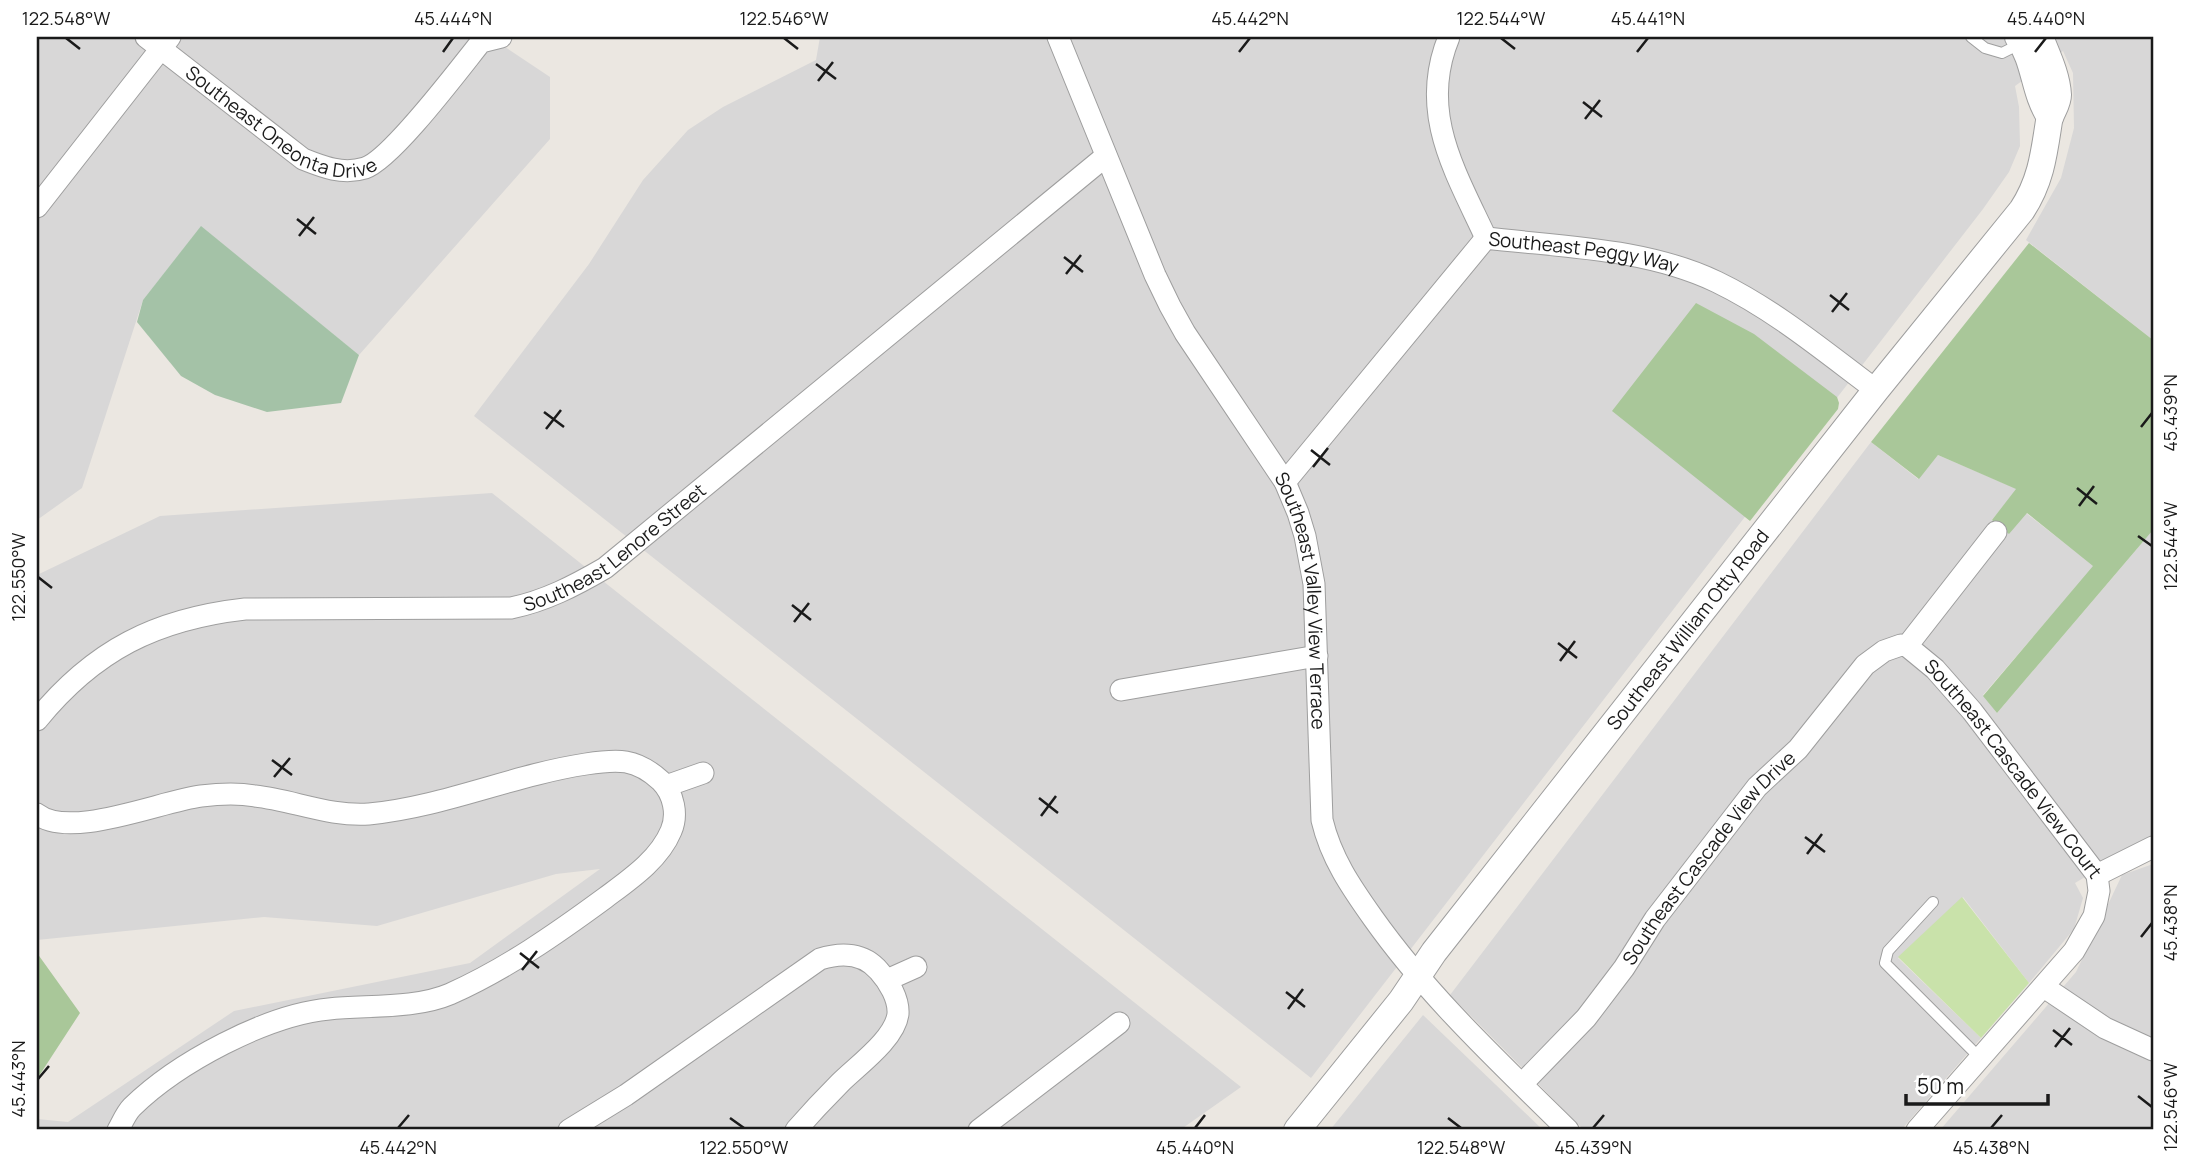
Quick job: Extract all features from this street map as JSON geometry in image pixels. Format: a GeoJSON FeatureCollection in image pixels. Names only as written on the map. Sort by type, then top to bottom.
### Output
{"type":"FeatureCollection","features":[{"type":"Feature","properties":{"kind":"street","name":"Southeast Oneonta Drive"},"geometry":{"type":"LineString","coordinates":[[159,41],[303,159],[333,171],[367,167],[395,145],[481,42],[501,37]]}},
{"type":"Feature","properties":{"kind":"street","name":"Southeast Valley View Terrace"},"geometry":{"type":"LineString","coordinates":[[1058,37],[1155,275],[1185,333],[1285,482],[1298,513],[1311,559],[1314,584],[1322,820],[1327,840],[1348,882],[1403,960],[1568,1130]]}},
{"type":"Feature","properties":{"kind":"street"},"geometry":{"type":"LineString","coordinates":[[1449,37],[1443,51],[1436,94],[1440,125],[1449,157],[1486,238]]}},
{"type":"Feature","properties":{"kind":"street","name":"Southeast William Otty Road"},"geometry":{"type":"LineString","coordinates":[[1297,1130],[1394,1011],[1434,952],[2028,200],[2043,164],[2050,117],[2058,98],[2055,81],[2030,38]]}},
{"type":"Feature","properties":{"kind":"street"},"geometry":{"type":"LineString","coordinates":[[37,207],[159,41]]}},
{"type":"Feature","properties":{"kind":"street","name":"Southeast Lenore Street"},"geometry":{"type":"LineString","coordinates":[[37,720],[79,675],[117,647],[170,623],[245,609],[510,608],[535,603],[569,589],[605,568],[634,545],[1105,156]]}},
{"type":"Feature","properties":{"kind":"street","name":"Southeast Peggy Way"},"geometry":{"type":"LineString","coordinates":[[1285,482],[1486,238],[1634,256],[1681,268],[1715,281],[1776,316],[1876,390]]}},
{"type":"Feature","properties":{"kind":"street"},"geometry":{"type":"LineString","coordinates":[[1907,646],[1996,532]]}},
{"type":"Feature","properties":{"kind":"street","name":"Southeast Cascade View Drive"},"geometry":{"type":"LineString","coordinates":[[1522,1084],[1586,1018],[1624,968],[1655,919],[1757,787],[1798,748],[1865,666],[1884,651],[1901,645],[1907,646]]}},
{"type":"Feature","properties":{"kind":"street","name":"Southeast Cascade View Court"},"geometry":{"type":"LineString","coordinates":[[1907,646],[1935,669],[1972,712],[2097,875],[2099,891],[2094,916],[2074,951],[1917,1130]]}},
{"type":"Feature","properties":{"kind":"street"},"geometry":{"type":"LineString","coordinates":[[1121,690],[1317,656]]}},
{"type":"Feature","properties":{"kind":"street"},"geometry":{"type":"LineString","coordinates":[[37,814],[44,820],[69,823],[129,814],[199,796],[230,795],[254,795],[337,812],[365,814],[436,801],[509,781],[603,761],[638,764],[666,786],[673,803],[675,817],[671,832],[661,848],[638,873],[531,950],[484,978],[444,996],[372,1007],[327,1009],[283,1018],[246,1033],[170,1077],[129,1109],[118,1130]]}},
{"type":"Feature","properties":{"kind":"street"},"geometry":{"type":"LineString","coordinates":[[666,786],[703,773]]}},
{"type":"Feature","properties":{"kind":"street"},"geometry":{"type":"LineString","coordinates":[[2097,875],[2153,847]]}},
{"type":"Feature","properties":{"kind":"street"},"geometry":{"type":"LineString","coordinates":[[569,1130],[626,1095],[820,959],[833,955],[856,956],[873,964],[887,980],[898,1015],[889,1034],[796,1130]]}},
{"type":"Feature","properties":{"kind":"street"},"geometry":{"type":"LineString","coordinates":[[887,980],[916,967]]}},
{"type":"Feature","properties":{"kind":"street"},"geometry":{"type":"LineString","coordinates":[[2044,987],[2105,1028],[2153,1050]]}},
{"type":"Feature","properties":{"kind":"street"},"geometry":{"type":"LineString","coordinates":[[979,1130],[1119,1023]]}},
{"type":"Feature","properties":{"kind":"lane"},"geometry":{"type":"LineString","coordinates":[[1970,37],[1985,47],[2002,53],[2030,38]]}},
{"type":"Feature","properties":{"kind":"lane"},"geometry":{"type":"LineString","coordinates":[[1933,902],[1888,951],[1885,963],[1980,1058]]}},
{"type":"Feature","properties":{"kind":"shaded area"},"geometry":{"type":"Polygon","coordinates":[[[37,37],[490,37],[550,77],[550,139],[359,355],[201,227],[143,300],[82,488],[37,520],[37,37]]]}},
{"type":"Feature","properties":{"kind":"shaded area"},"geometry":{"type":"Polygon","coordinates":[[[820,37],[2153,37],[2153,340],[2026,240],[2061,178],[2074,128],[2073,73],[2063,51],[2015,86],[2019,107],[2020,146],[2009,172],[1983,209],[1311,1078],[474,416],[589,264],[643,180],[688,130],[723,107],[816,60],[820,37]]]}},
{"type":"Feature","properties":{"kind":"shaded area"},"geometry":{"type":"Polygon","coordinates":[[[1871,442],[1918,479],[1938,455],[2017,489],[1992,520],[2026,513],[2094,566],[1983,695],[1997,713],[2153,530],[2153,836],[2075,883],[2083,898],[2074,929],[2029,983],[1963,897],[1898,958],[1981,1038],[1901,1130],[1584,1130],[1450,995],[1871,442]]]}},
{"type":"Feature","properties":{"kind":"shaded area"},"geometry":{"type":"Polygon","coordinates":[[[492,493],[1241,1087],[1180,1130],[37,1130],[37,1119],[68,1122],[234,1011],[470,963],[600,869],[556,874],[377,926],[264,917],[37,940],[37,575],[160,516],[492,493]]]}},
{"type":"Feature","properties":{"kind":"shaded area"},"geometry":{"type":"Polygon","coordinates":[[[2153,864],[2153,1130],[1940,1130],[2076,972],[2122,875],[2153,864]]]}},
{"type":"Feature","properties":{"kind":"shaded area"},"geometry":{"type":"Polygon","coordinates":[[[1423,1015],[1543,1130],[1330,1130],[1423,1015]]]}},
{"type":"Feature","properties":{"kind":"green space"},"geometry":{"type":"Polygon","coordinates":[[[201,226],[359,355],[341,403],[267,412],[215,395],[181,376],[137,322],[143,300],[201,226]]]}},
{"type":"Feature","properties":{"kind":"green space"},"geometry":{"type":"Polygon","coordinates":[[[2029,243],[2153,340],[2153,530],[1997,713],[1983,696],[2093,566],[2027,513],[2009,534],[1992,520],[2016,489],[1938,455],[1919,479],[1871,442],[2029,243]]]}},
{"type":"Feature","properties":{"kind":"green space"},"geometry":{"type":"Polygon","coordinates":[[[1696,303],[1754,334],[1837,397],[1839,403],[1838,409],[1750,521],[1612,411],[1696,303]]]}},
{"type":"Feature","properties":{"kind":"green space"},"geometry":{"type":"Polygon","coordinates":[[[1962,897],[2029,983],[1981,1038],[1898,957],[1962,897]]]}},
{"type":"Feature","properties":{"kind":"green space"},"geometry":{"type":"Polygon","coordinates":[[[37,953],[80,1013],[37,1079],[37,953]]]}}]}
